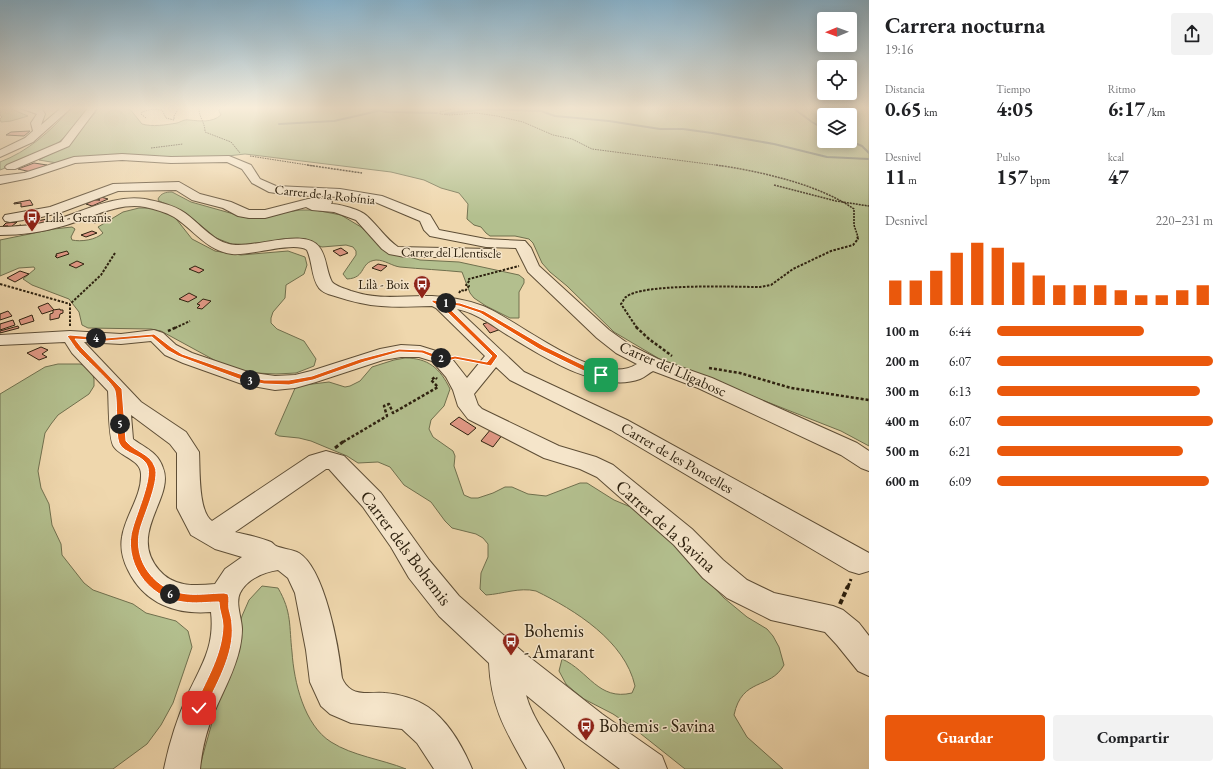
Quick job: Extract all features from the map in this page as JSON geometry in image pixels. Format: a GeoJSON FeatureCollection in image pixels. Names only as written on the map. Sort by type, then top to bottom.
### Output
{"type":"FeatureCollection","features":[{"type":"Feature","properties":{"kind":"street"},"geometry":{"type":"LineString","coordinates":[[0,154],[21,144]]}},
{"type":"Feature","properties":{"kind":"street"},"geometry":{"type":"LineString","coordinates":[[0,160],[21,150],[26,144]]}},
{"type":"Feature","properties":{"kind":"street"},"geometry":{"type":"LineString","coordinates":[[0,171],[65,144]]}},
{"type":"Feature","properties":{"kind":"street","name":"Carrer de la Robínia"},"geometry":{"type":"LineString","coordinates":[[0,180],[26,176],[82,158],[122,157],[175,160],[226,159],[245,165],[256,182],[273,189],[345,194],[382,200],[425,218],[431,230],[435,233],[486,243],[517,243],[524,246],[527,258]]}},
{"type":"Feature","properties":{"kind":"street"},"geometry":{"type":"LineString","coordinates":[[0,219],[40,214],[75,203],[109,188],[118,187],[179,186],[196,197],[227,204],[243,213],[249,214],[265,214],[308,203],[321,202],[364,201],[397,206]]}},
{"type":"Feature","properties":{"kind":"street"},"geometry":{"type":"LineString","coordinates":[[0,231],[16,231],[47,227],[121,204],[143,203],[165,208],[176,213],[209,241],[227,248],[245,250],[292,243],[310,246],[314,250],[324,283],[335,291],[354,298],[381,303],[434,301],[460,304],[482,312],[542,348],[593,373],[611,376],[630,376],[640,372],[651,363]]}},
{"type":"Feature","properties":{"kind":"street","name":"Carrer del Llentiscle"},"geometry":{"type":"LineString","coordinates":[[298,206],[322,206],[361,217],[387,246],[394,251],[405,253],[527,258]]}},
{"type":"Feature","properties":{"kind":"street"},"geometry":{"type":"LineString","coordinates":[[0,236],[16,231]]}},
{"type":"Feature","properties":{"kind":"street","name":"Carrer del Lligabosc"},"geometry":{"type":"LineString","coordinates":[[527,258],[572,307],[623,349],[651,363],[700,376],[849,449],[869,462]]}},
{"type":"Feature","properties":{"kind":"street","name":"Carrer de les Poncelles"},"geometry":{"type":"LineString","coordinates":[[434,301],[447,309],[492,360],[517,376],[619,425],[859,562]]}},
{"type":"Feature","properties":{"kind":"street"},"geometry":{"type":"LineString","coordinates":[[0,340],[70,336],[121,339],[150,335],[156,336],[169,349],[180,355],[241,377],[264,382],[289,382],[313,378],[399,350],[423,352],[445,360]]}},
{"type":"Feature","properties":{"kind":"street"},"geometry":{"type":"LineString","coordinates":[[70,336],[79,349],[140,412],[152,422],[178,438],[188,452],[190,508],[200,527],[224,541],[263,551],[267,555],[268,559]]}},
{"type":"Feature","properties":{"kind":"street","name":"Carrer de la Savina"},"geometry":{"type":"LineString","coordinates":[[445,360],[464,391],[466,404],[469,409],[481,418],[532,443],[594,465],[605,471],[683,537],[726,581],[742,592],[772,606],[833,620]]}},
{"type":"Feature","properties":{"kind":"street"},"geometry":{"type":"LineString","coordinates":[[464,391],[470,387],[492,360]]}},
{"type":"Feature","properties":{"kind":"street"},"geometry":{"type":"LineString","coordinates":[[118,389],[122,442],[127,448],[148,460],[152,468],[149,493],[136,528],[134,542],[136,558],[143,573],[154,585],[168,594],[182,598],[224,597]]}},
{"type":"Feature","properties":{"kind":"street","name":"Carrer dels Bohemis"},"geometry":{"type":"LineString","coordinates":[[213,534],[317,462],[326,460],[336,462],[372,500],[400,538],[420,569],[449,606],[504,655],[590,726],[649,769]]}},
{"type":"Feature","properties":{"kind":"street"},"geometry":{"type":"LineString","coordinates":[[182,769],[191,731],[199,708],[220,665],[225,646],[228,626],[224,607],[224,597],[229,586],[236,578],[257,562],[268,559],[284,559],[291,562],[305,580],[311,596],[326,682],[336,699],[350,708],[391,710],[410,716],[431,735],[454,769]]}},
{"type":"Feature","properties":{"kind":"street"},"geometry":{"type":"LineString","coordinates":[[833,620],[848,634],[869,660]]}},
{"type":"Feature","properties":{"kind":"street"},"geometry":{"type":"LineString","coordinates":[[504,655],[506,682],[514,712],[546,769]]}},
{"type":"Feature","properties":{"kind":"path"},"geometry":{"type":"LineString","coordinates":[[146,148],[184,144]]}},
{"type":"Feature","properties":{"kind":"path"},"geometry":{"type":"LineString","coordinates":[[233,144],[241,154]]}},
{"type":"Feature","properties":{"kind":"path"},"geometry":{"type":"LineString","coordinates":[[581,144],[592,149],[752,170],[810,188],[846,203],[854,209],[854,225],[858,239],[853,245],[831,251],[794,269],[771,285],[760,287],[664,289],[635,293],[627,296],[621,304],[628,318],[640,333],[676,358]]}},
{"type":"Feature","properties":{"kind":"path"},"geometry":{"type":"LineString","coordinates":[[248,156],[362,173]]}},
{"type":"Feature","properties":{"kind":"path"},"geometry":{"type":"LineString","coordinates":[[774,185],[846,203],[869,206]]}},
{"type":"Feature","properties":{"kind":"path"},"geometry":{"type":"LineString","coordinates":[[70,336],[70,304],[101,276],[115,253]]}},
{"type":"Feature","properties":{"kind":"path"},"geometry":{"type":"LineString","coordinates":[[460,296],[457,294],[461,290],[465,291],[469,286],[466,285],[470,280],[469,279],[527,258]]}},
{"type":"Feature","properties":{"kind":"path"},"geometry":{"type":"LineString","coordinates":[[0,284],[70,304]]}},
{"type":"Feature","properties":{"kind":"path"},"geometry":{"type":"LineString","coordinates":[[156,336],[190,321]]}},
{"type":"Feature","properties":{"kind":"path"},"geometry":{"type":"LineString","coordinates":[[445,360],[455,358],[492,360]]}},
{"type":"Feature","properties":{"kind":"path"},"geometry":{"type":"LineString","coordinates":[[700,376],[702,367],[740,373],[791,388],[869,400]]}},
{"type":"Feature","properties":{"kind":"path"},"geometry":{"type":"LineString","coordinates":[[338,445],[387,416],[384,406],[389,404],[393,413],[438,387],[431,380],[435,377],[440,381]]}},
{"type":"Feature","properties":{"kind":"path"},"geometry":{"type":"LineString","coordinates":[[833,620],[859,562]]}},
{"type":"Feature","properties":{"kind":"green space"},"geometry":{"type":"Polygon","coordinates":[[[33,144],[56,144],[31,158],[0,170],[0,162],[33,144]]]}},
{"type":"Feature","properties":{"kind":"green space"},"geometry":{"type":"Polygon","coordinates":[[[68,144],[817,144],[817,148],[857,148],[857,144],[869,144],[869,446],[841,431],[663,361],[614,332],[567,286],[550,272],[542,263],[533,243],[529,239],[515,236],[490,236],[481,227],[474,225],[467,219],[468,204],[459,193],[441,188],[424,180],[391,172],[245,154],[210,158],[107,155],[57,163],[39,160],[68,144]]]}},
{"type":"Feature","properties":{"kind":"green space"},"geometry":{"type":"Polygon","coordinates":[[[172,192],[191,202],[248,218],[300,210],[315,210],[341,215],[361,227],[384,250],[420,260],[459,262],[519,275],[524,279],[524,283],[519,292],[519,318],[510,318],[474,298],[470,293],[462,272],[400,267],[376,260],[367,264],[358,276],[347,279],[343,274],[356,255],[356,251],[353,247],[346,245],[322,247],[307,241],[249,246],[234,245],[216,238],[186,213],[159,201],[158,199],[162,194],[172,192]]]}},
{"type":"Feature","properties":{"kind":"green space"},"geometry":{"type":"Polygon","coordinates":[[[139,208],[151,208],[171,214],[192,239],[215,251],[241,255],[288,251],[305,257],[307,265],[304,274],[286,285],[285,298],[273,312],[271,323],[277,329],[304,341],[316,359],[314,366],[296,373],[256,373],[227,367],[161,331],[151,329],[88,328],[82,325],[79,312],[69,299],[32,285],[23,279],[35,269],[34,267],[19,268],[0,276],[0,240],[54,229],[72,227],[75,229],[71,237],[72,240],[88,240],[103,233],[98,227],[123,212],[139,208]]]}},
{"type":"Feature","properties":{"kind":"green space"},"geometry":{"type":"Polygon","coordinates":[[[405,358],[413,358],[427,362],[442,375],[450,389],[444,406],[431,420],[429,429],[433,437],[453,451],[455,456],[454,466],[464,495],[471,498],[478,498],[505,487],[512,487],[528,494],[546,496],[580,483],[587,483],[614,500],[645,513],[724,598],[747,617],[767,629],[779,647],[784,665],[778,673],[750,689],[743,695],[738,703],[734,715],[747,737],[783,769],[685,769],[631,726],[613,714],[584,699],[566,684],[559,671],[562,659],[580,670],[594,684],[602,689],[611,693],[632,693],[635,686],[621,655],[610,641],[596,629],[567,608],[536,591],[517,590],[486,595],[480,589],[481,573],[488,557],[488,544],[483,538],[476,534],[452,528],[431,502],[404,485],[390,467],[378,462],[358,463],[347,456],[311,441],[275,434],[296,386],[329,382],[345,387],[350,386],[360,381],[372,367],[405,358]]]}},
{"type":"Feature","properties":{"kind":"green space"},"geometry":{"type":"Polygon","coordinates":[[[58,364],[80,364],[88,367],[92,372],[94,379],[94,386],[89,394],[58,415],[45,433],[38,471],[41,488],[49,504],[52,525],[61,544],[62,555],[84,583],[93,590],[133,604],[146,613],[176,621],[188,631],[192,647],[173,703],[161,725],[147,744],[113,769],[0,769],[0,394],[45,367],[58,364]]]}},
{"type":"Feature","properties":{"kind":"green space"},"geometry":{"type":"Polygon","coordinates":[[[262,586],[278,588],[286,604],[289,619],[293,664],[298,689],[307,714],[314,725],[331,742],[348,751],[406,769],[199,769],[242,616],[249,600],[262,586]]]}},
{"type":"Feature","properties":{"kind":"building"},"geometry":{"type":"Polygon","coordinates":[[[34,163],[47,165],[31,172],[18,169],[34,163]]]}},
{"type":"Feature","properties":{"kind":"building"},"geometry":{"type":"Polygon","coordinates":[[[101,197],[108,199],[92,206],[86,204],[94,200],[100,200],[95,199],[101,197]]]}},
{"type":"Feature","properties":{"kind":"building"},"geometry":{"type":"Polygon","coordinates":[[[30,200],[33,205],[21,207],[21,203],[14,204],[14,203],[30,200]]]}},
{"type":"Feature","properties":{"kind":"building"},"geometry":{"type":"Polygon","coordinates":[[[97,214],[108,217],[95,223],[85,220],[97,214]]]}},
{"type":"Feature","properties":{"kind":"building"},"geometry":{"type":"Polygon","coordinates":[[[37,218],[37,221],[47,219],[47,223],[28,226],[28,220],[37,218]]]}},
{"type":"Feature","properties":{"kind":"building"},"geometry":{"type":"Polygon","coordinates":[[[17,222],[11,227],[21,225],[19,229],[4,229],[8,226],[3,226],[6,223],[17,222]]]}},
{"type":"Feature","properties":{"kind":"building"},"geometry":{"type":"Polygon","coordinates":[[[92,231],[97,233],[86,237],[81,235],[92,231]]]}},
{"type":"Feature","properties":{"kind":"building"},"geometry":{"type":"Polygon","coordinates":[[[341,248],[348,253],[340,256],[333,251],[341,248]]]}},
{"type":"Feature","properties":{"kind":"building"},"geometry":{"type":"Polygon","coordinates":[[[67,251],[69,254],[57,258],[55,256],[57,256],[56,254],[67,251]]]}},
{"type":"Feature","properties":{"kind":"building"},"geometry":{"type":"Polygon","coordinates":[[[77,261],[84,264],[76,268],[69,265],[77,261]]]}},
{"type":"Feature","properties":{"kind":"building"},"geometry":{"type":"Polygon","coordinates":[[[378,264],[387,266],[381,271],[372,268],[378,264]]]}},
{"type":"Feature","properties":{"kind":"building"},"geometry":{"type":"Polygon","coordinates":[[[195,266],[204,270],[199,273],[189,269],[195,266]]]}},
{"type":"Feature","properties":{"kind":"building"},"geometry":{"type":"Polygon","coordinates":[[[20,271],[29,274],[15,282],[7,278],[20,271]]]}},
{"type":"Feature","properties":{"kind":"building"},"geometry":{"type":"Polygon","coordinates":[[[189,293],[197,297],[188,302],[179,299],[189,293]]]}},
{"type":"Feature","properties":{"kind":"building"},"geometry":{"type":"Polygon","coordinates":[[[203,299],[211,301],[202,309],[197,308],[200,305],[197,304],[203,299]]]}},
{"type":"Feature","properties":{"kind":"building"},"geometry":{"type":"Polygon","coordinates":[[[48,303],[54,310],[42,314],[38,307],[48,303]]]}},
{"type":"Feature","properties":{"kind":"building"},"geometry":{"type":"Polygon","coordinates":[[[53,310],[63,310],[63,313],[60,314],[59,318],[50,320],[50,314],[53,313],[53,310]]]}},
{"type":"Feature","properties":{"kind":"building"},"geometry":{"type":"Polygon","coordinates":[[[8,311],[12,316],[0,320],[0,314],[8,311]]]}},
{"type":"Feature","properties":{"kind":"building"},"geometry":{"type":"Polygon","coordinates":[[[32,315],[34,321],[21,325],[19,320],[32,315]]]}},
{"type":"Feature","properties":{"kind":"building"},"geometry":{"type":"Polygon","coordinates":[[[13,320],[15,325],[0,330],[0,324],[13,320]]]}},
{"type":"Feature","properties":{"kind":"building"},"geometry":{"type":"Polygon","coordinates":[[[492,321],[504,328],[490,333],[483,324],[492,321]]]}},
{"type":"Feature","properties":{"kind":"building"},"geometry":{"type":"Polygon","coordinates":[[[18,326],[19,328],[0,333],[0,331],[18,326]]]}},
{"type":"Feature","properties":{"kind":"building"},"geometry":{"type":"Polygon","coordinates":[[[41,347],[48,350],[42,354],[47,357],[39,360],[27,353],[41,347]]]}},
{"type":"Feature","properties":{"kind":"building"},"geometry":{"type":"Polygon","coordinates":[[[459,417],[476,428],[468,435],[450,424],[459,417]]]}},
{"type":"Feature","properties":{"kind":"building"},"geometry":{"type":"Polygon","coordinates":[[[491,429],[503,434],[493,447],[481,441],[491,429]]]}},
{"type":"Feature","properties":{"kind":"waterway"},"geometry":{"type":"LineString","coordinates":[[773,144],[827,157],[869,159]]}},
{"type":"Feature","properties":{"kind":"waterway"},"geometry":{"type":"LineString","coordinates":[[857,144],[862,146],[869,153]]}},
{"type":"Feature","properties":{"kind":"place","name":"Lilà - Geranis"},"geometry":{"type":"Point","coordinates":[32,232]}},
{"type":"Feature","properties":{"kind":"place","name":"Lilà - Boix"},"geometry":{"type":"Point","coordinates":[422,299]}},
{"type":"Feature","properties":{"kind":"place","name":"Bohemis - Amarant"},"geometry":{"type":"Point","coordinates":[511,656]}},
{"type":"Feature","properties":{"kind":"place","name":"Bohemis - Savina"},"geometry":{"type":"Point","coordinates":[586,741]}},
{"type":"Feature","properties":{"kind":"route"},"geometry":{"type":"LineString","coordinates":[[199,708],[220,665],[225,646],[228,626],[224,607],[224,597],[205,599],[182,598],[168,594],[154,585],[143,573],[136,558],[134,542],[136,528],[149,493],[152,468],[148,460],[127,448],[122,442],[118,389],[79,349],[70,336],[121,339],[154,335],[169,349],[180,355],[241,377],[276,383],[301,381],[313,378],[399,350],[414,350],[431,354],[445,360],[455,358],[489,364],[495,356],[442,304],[434,301],[460,304],[473,308],[542,348],[586,370],[601,375]]}}]}
